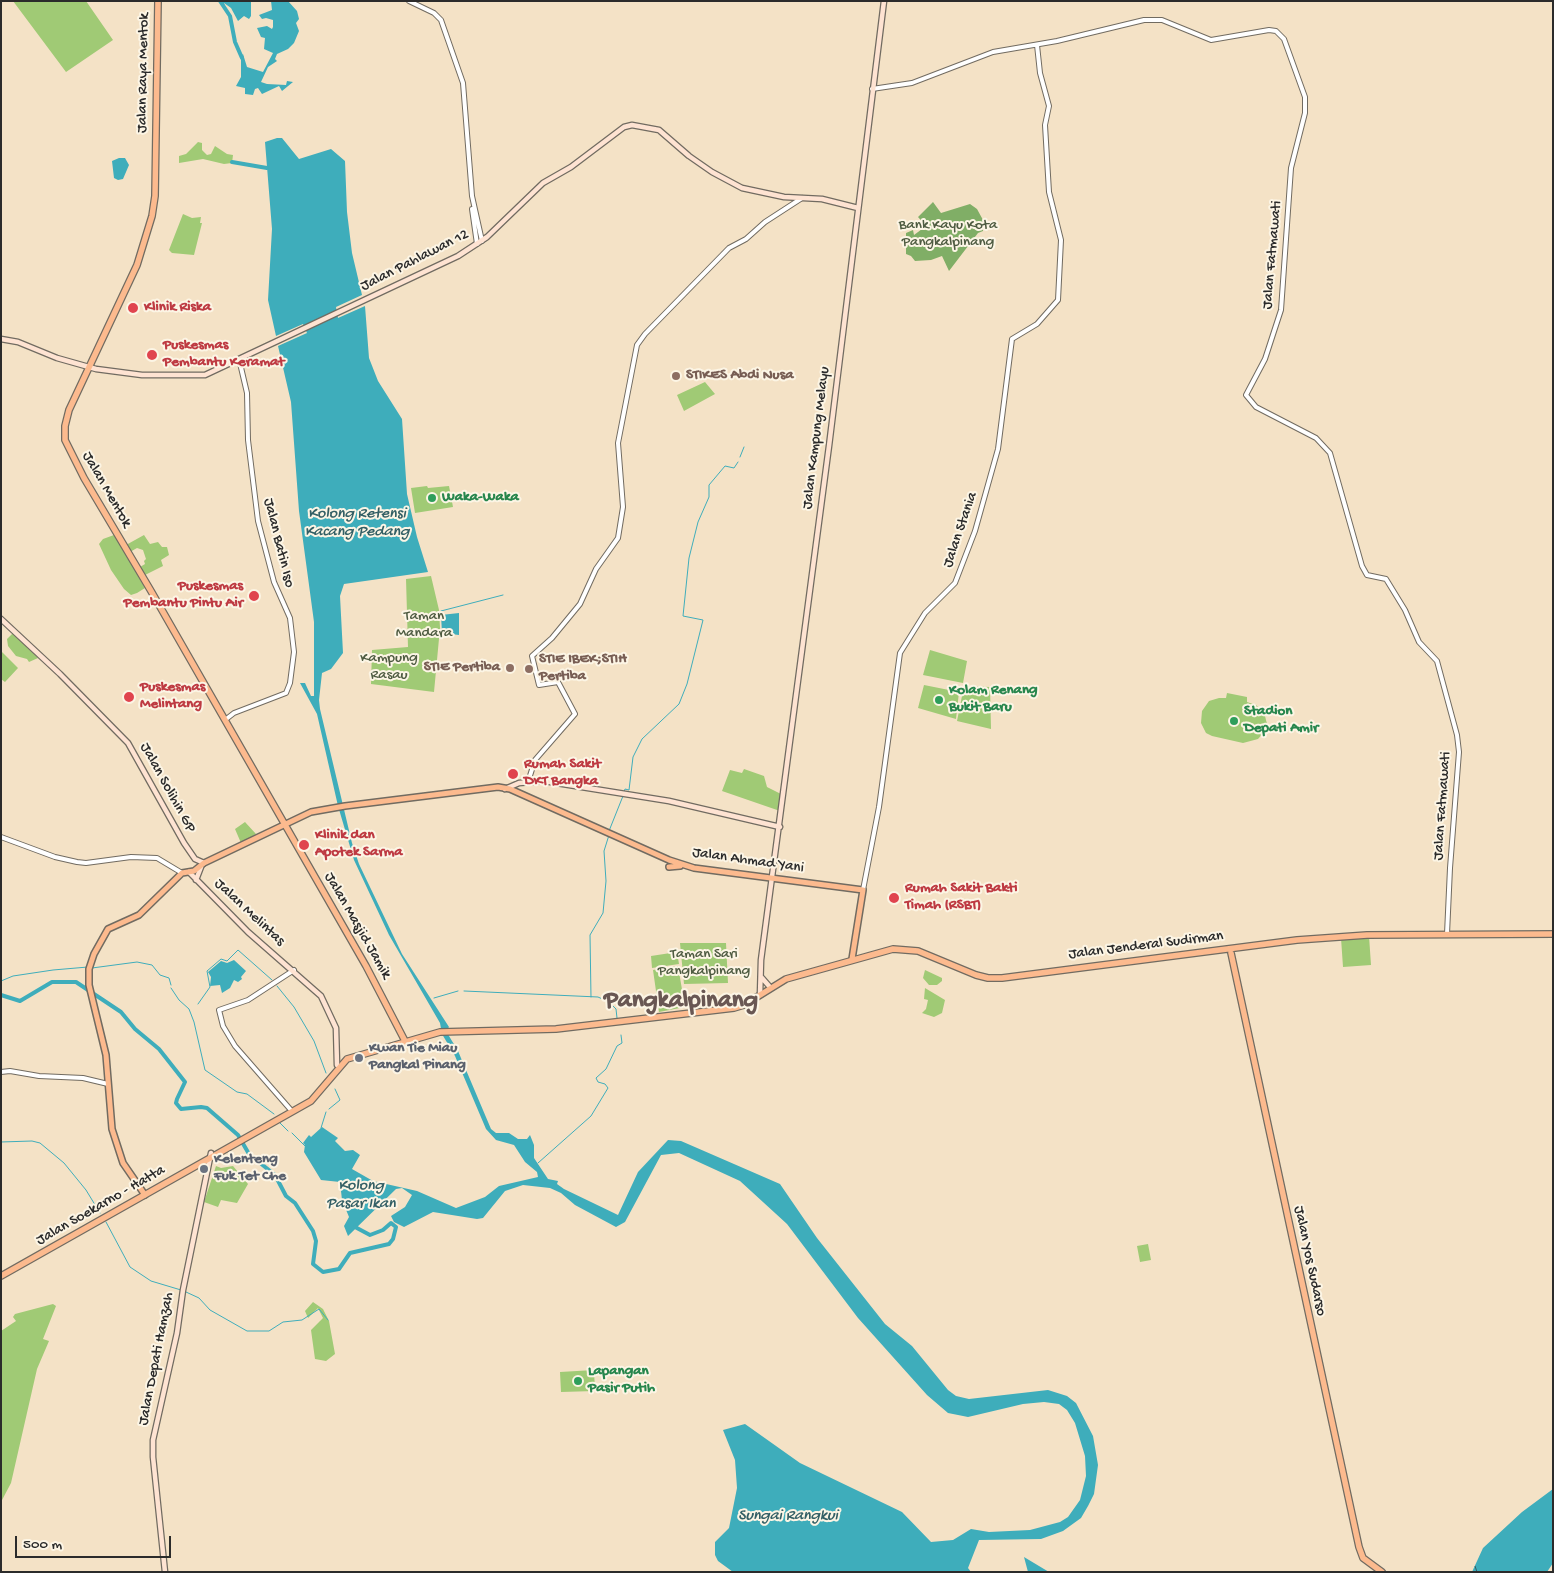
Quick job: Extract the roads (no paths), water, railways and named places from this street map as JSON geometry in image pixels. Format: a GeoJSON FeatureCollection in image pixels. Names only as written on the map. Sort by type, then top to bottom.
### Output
{"type":"FeatureCollection","features":[{"type":"Feature","properties":{"kind":"highway","name":"Jalan Raya Mentok"},"geometry":{"type":"LineString","coordinates":[[155,145],[158,1]]}},
{"type":"Feature","properties":{"kind":"highway","name":"Jalan Mentok"},"geometry":{"type":"LineString","coordinates":[[155,145],[154,207],[144,248],[67,417],[64,431],[66,444],[285,823]]}},
{"type":"Feature","properties":{"kind":"highway","name":"Jalan Masjid Jamik"},"geometry":{"type":"LineString","coordinates":[[285,823],[393,1014],[406,1042]]}},
{"type":"Feature","properties":{"kind":"highway","name":"Jalan Jenderal Sudirman"},"geometry":{"type":"LineString","coordinates":[[852,958],[893,949],[905,949],[928,955],[984,977],[1230,949],[1238,946],[1367,935],[1553,934]]}},
{"type":"Feature","properties":{"kind":"highway","name":"Jalan Jenderal Sudirman"},"geometry":{"type":"LineString","coordinates":[[759,994],[769,986],[788,977],[903,945],[933,953],[979,973],[1003,976]]}},
{"type":"Feature","properties":{"kind":"highway","name":"Jalan Yos Sudarso"},"geometry":{"type":"LineString","coordinates":[[1230,949],[1358,1547],[1363,1558],[1382,1572]]}},
{"type":"Feature","properties":{"kind":"highway","name":"Jalan Jenderal Sudirman"},"geometry":{"type":"LineString","coordinates":[[319,1091],[334,1071],[347,1059],[440,1031],[552,1027],[710,1010],[742,1004],[788,977]]}},
{"type":"Feature","properties":{"kind":"highway"},"geometry":{"type":"LineString","coordinates":[[976,982],[984,977]]}},
{"type":"Feature","properties":{"kind":"highway","name":"Jalan Jenderal Sudirman"},"geometry":{"type":"LineString","coordinates":[[319,1091],[337,1065],[352,1055],[406,1042]]}},
{"type":"Feature","properties":{"kind":"highway"},"geometry":{"type":"LineString","coordinates":[[240,1139],[311,1098],[319,1091]]}},
{"type":"Feature","properties":{"kind":"highway"},"geometry":{"type":"LineString","coordinates":[[240,1139],[311,1101],[319,1091]]}},
{"type":"Feature","properties":{"kind":"highway","name":"Jalan Soekarno - Hatta"},"geometry":{"type":"LineString","coordinates":[[3,1273],[240,1139]]}},
{"type":"Feature","properties":{"kind":"main road","name":"Jalan Kampung Melayu"},"geometry":{"type":"LineString","coordinates":[[759,994],[762,978],[761,960],[780,828],[884,1]]}},
{"type":"Feature","properties":{"kind":"main road","name":"Jalan Pahlawan 12"},"geometry":{"type":"LineString","coordinates":[[1,340],[18,342],[52,356],[89,367],[137,374],[200,376],[442,264],[477,244],[543,183],[565,170],[624,127],[632,125],[657,129],[704,167],[742,188],[784,197],[831,201],[858,208]]}},
{"type":"Feature","properties":{"kind":"main road","name":"Jalan Solihin GP"},"geometry":{"type":"LineString","coordinates":[[1,619],[60,674],[128,743],[184,843],[194,859],[202,865]]}},
{"type":"Feature","properties":{"kind":"main road"},"geometry":{"type":"LineString","coordinates":[[507,790],[528,782],[552,783],[652,798],[780,828]]}},
{"type":"Feature","properties":{"kind":"main road"},"geometry":{"type":"LineString","coordinates":[[507,790],[528,784],[552,783]]}},
{"type":"Feature","properties":{"kind":"main road","name":"Jalan Ahmad Yani"},"geometry":{"type":"LineString","coordinates":[[285,823],[314,811],[337,807],[496,787],[542,803],[686,866],[863,890]]}},
{"type":"Feature","properties":{"kind":"main road"},"geometry":{"type":"LineString","coordinates":[[145,1194],[127,1171],[117,1149],[111,1124],[105,1052],[90,995],[90,967],[108,929],[139,914],[182,873],[189,872],[285,823]]}},
{"type":"Feature","properties":{"kind":"main road"},"geometry":{"type":"LineString","coordinates":[[196,880],[202,865]]}},
{"type":"Feature","properties":{"kind":"main road"},"geometry":{"type":"LineString","coordinates":[[669,867],[686,866]]}},
{"type":"Feature","properties":{"kind":"main road","name":"Jalan Melintas"},"geometry":{"type":"LineString","coordinates":[[189,872],[248,932],[320,994],[330,1010],[337,1030],[335,1055],[337,1065]]}},
{"type":"Feature","properties":{"kind":"main road"},"geometry":{"type":"LineString","coordinates":[[852,958],[863,890]]}},
{"type":"Feature","properties":{"kind":"main road"},"geometry":{"type":"LineString","coordinates":[[762,978],[769,986]]}},
{"type":"Feature","properties":{"kind":"main road","name":"Jalan Depati Hamzah"},"geometry":{"type":"LineString","coordinates":[[165,1572],[153,1457],[153,1440],[178,1327],[183,1290],[211,1156]]}},
{"type":"Feature","properties":{"kind":"street"},"geometry":{"type":"LineString","coordinates":[[408,1],[438,17],[448,37],[463,83],[472,196],[482,241]]}},
{"type":"Feature","properties":{"kind":"street","name":"Jalan Fatmawati"},"geometry":{"type":"LineString","coordinates":[[872,89],[909,84],[994,52],[1037,45],[1151,20],[1167,22],[1211,40],[1268,30],[1276,31],[1284,39],[1305,98],[1305,113],[1291,168],[1281,310],[1265,359],[1246,395],[1256,407],[1316,438],[1330,453],[1350,520],[1355,547],[1362,566],[1368,574],[1386,579],[1405,609],[1419,642],[1437,661],[1457,735],[1459,752],[1447,934]]}},
{"type":"Feature","properties":{"kind":"street","name":"Jalan Stania"},"geometry":{"type":"LineString","coordinates":[[863,890],[879,807],[900,653],[926,614],[955,583],[975,531],[998,449],[1012,339],[1037,324],[1058,300],[1061,241],[1049,192],[1045,125],[1049,106],[1037,45]]}},
{"type":"Feature","properties":{"kind":"street"},"geometry":{"type":"LineString","coordinates":[[465,100],[468,184],[477,244]]}},
{"type":"Feature","properties":{"kind":"street"},"geometry":{"type":"LineString","coordinates":[[528,782],[535,760],[575,714],[558,682],[539,685],[532,658],[533,653],[550,641],[580,604],[596,569],[618,538],[623,507],[618,443],[638,345],[645,334],[728,249],[746,240],[766,222],[803,198]]}},
{"type":"Feature","properties":{"kind":"street","name":"Jalan Batin Iso"},"geometry":{"type":"LineString","coordinates":[[225,720],[234,713],[286,693],[291,681],[294,652],[290,618],[274,582],[258,521],[246,419],[247,393],[239,359]]}},
{"type":"Feature","properties":{"kind":"street"},"geometry":{"type":"LineString","coordinates":[[1,837],[55,857],[78,862],[91,863],[131,857],[157,858],[182,873]]}},
{"type":"Feature","properties":{"kind":"street"},"geometry":{"type":"LineString","coordinates":[[290,1110],[235,1046],[223,1026],[219,1010],[248,1000],[294,970]]}},
{"type":"Feature","properties":{"kind":"street"},"geometry":{"type":"LineString","coordinates":[[1,1072],[10,1071],[39,1076],[83,1078],[108,1084]]}},
{"type":"Feature","properties":{"kind":"water"},"geometry":{"type":"Polygon","coordinates":[[[218,1],[251,2],[251,16],[249,19],[244,16],[238,21],[231,8],[224,3],[225,8],[218,1]]]}},
{"type":"Feature","properties":{"kind":"water"},"geometry":{"type":"Polygon","coordinates":[[[271,1],[288,1],[297,11],[299,19],[296,23],[299,31],[294,43],[288,49],[277,54],[275,59],[277,61],[268,67],[261,82],[286,85],[287,81],[293,82],[282,91],[279,86],[262,94],[258,88],[255,89],[253,95],[245,94],[245,88],[236,86],[241,77],[241,56],[243,54],[247,67],[263,72],[273,53],[264,49],[265,38],[261,37],[257,28],[267,26],[272,29],[273,20],[262,19],[259,15],[272,10],[271,1]]]}},
{"type":"Feature","properties":{"kind":"water"},"geometry":{"type":"Polygon","coordinates":[[[282,138],[299,159],[331,149],[345,161],[347,212],[352,253],[362,295],[336,307],[338,318],[365,306],[369,358],[378,381],[402,419],[407,494],[417,537],[428,572],[344,584],[340,596],[343,653],[331,669],[322,673],[320,709],[352,843],[359,864],[402,954],[449,1027],[446,1031],[458,1051],[491,1129],[496,1133],[509,1133],[518,1139],[527,1139],[530,1135],[534,1145],[534,1158],[548,1179],[558,1181],[557,1184],[564,1189],[618,1215],[638,1172],[668,1140],[681,1141],[780,1184],[817,1238],[885,1324],[912,1346],[948,1390],[956,1396],[969,1399],[1048,1390],[1067,1396],[1076,1403],[1093,1436],[1098,1465],[1094,1494],[1088,1506],[1081,1518],[1063,1531],[1041,1539],[979,1540],[968,1568],[971,1572],[733,1572],[718,1561],[715,1555],[715,1542],[729,1528],[737,1488],[735,1460],[723,1430],[745,1424],[800,1463],[902,1512],[931,1542],[953,1540],[971,1529],[989,1532],[1030,1530],[1060,1522],[1068,1517],[1080,1500],[1086,1476],[1085,1456],[1075,1423],[1067,1410],[1059,1404],[1044,1402],[1023,1404],[968,1417],[948,1413],[927,1395],[858,1318],[787,1224],[740,1181],[679,1153],[661,1155],[625,1222],[616,1227],[575,1205],[561,1193],[550,1188],[523,1185],[505,1191],[483,1218],[477,1219],[433,1212],[404,1227],[394,1222],[391,1216],[405,1207],[412,1195],[402,1188],[396,1189],[348,1236],[344,1226],[349,1217],[342,1200],[340,1182],[321,1180],[304,1152],[305,1145],[303,1143],[309,1135],[311,1137],[322,1127],[338,1138],[335,1141],[345,1151],[353,1150],[360,1155],[352,1169],[373,1181],[417,1191],[456,1208],[485,1197],[499,1186],[538,1177],[537,1172],[525,1162],[514,1145],[496,1140],[486,1129],[455,1056],[442,1034],[440,1023],[389,935],[354,860],[338,806],[317,714],[300,683],[305,683],[311,696],[314,696],[314,622],[299,511],[291,402],[278,346],[307,333],[303,324],[276,336],[268,300],[272,229],[265,142],[282,138]]]}},
{"type":"Feature","properties":{"kind":"water"},"geometry":{"type":"Polygon","coordinates":[[[125,158],[129,165],[123,179],[118,180],[114,178],[112,161],[125,158]]]}},
{"type":"Feature","properties":{"kind":"water"},"geometry":{"type":"Polygon","coordinates":[[[459,613],[459,635],[442,633],[441,615],[459,613]]]}},
{"type":"Feature","properties":{"kind":"water"},"geometry":{"type":"Polygon","coordinates":[[[234,960],[246,971],[241,977],[242,979],[238,982],[234,980],[230,988],[222,993],[220,985],[210,986],[211,977],[208,972],[221,961],[227,963],[234,960]]]}},
{"type":"Feature","properties":{"kind":"water"},"geometry":{"type":"Polygon","coordinates":[[[1553,1489],[1553,1563],[1547,1572],[1472,1572],[1483,1548],[1522,1512],[1553,1489]]]}},
{"type":"Feature","properties":{"kind":"water"},"geometry":{"type":"Polygon","coordinates":[[[1024,1557],[1049,1572],[1028,1572],[1024,1557]]]}},
{"type":"Feature","properties":{"kind":"waterway"},"geometry":{"type":"LineString","coordinates":[[220,1],[230,16],[235,42],[242,58]]}},
{"type":"Feature","properties":{"kind":"waterway"},"geometry":{"type":"LineString","coordinates":[[232,162],[267,168]]}},
{"type":"Feature","properties":{"kind":"waterway"},"geometry":{"type":"LineString","coordinates":[[740,457],[744,447]]}},
{"type":"Feature","properties":{"kind":"waterway"},"geometry":{"type":"LineString","coordinates":[[624,792],[625,789],[629,790],[633,757],[642,739],[679,704],[687,684],[703,620],[683,616],[689,558],[698,522],[709,497],[709,485],[725,466],[734,468],[738,462]]}},
{"type":"Feature","properties":{"kind":"waterway"},"geometry":{"type":"LineString","coordinates":[[441,611],[503,595]]}},
{"type":"Feature","properties":{"kind":"waterway"},"geometry":{"type":"LineString","coordinates":[[609,831],[623,796]]}},
{"type":"Feature","properties":{"kind":"waterway"},"geometry":{"type":"LineString","coordinates":[[591,997],[590,935],[603,913],[606,881],[604,851],[609,835]]}},
{"type":"Feature","properties":{"kind":"waterway"},"geometry":{"type":"LineString","coordinates":[[198,1004],[210,987],[207,971],[221,959],[227,961],[238,950],[272,980]]}},
{"type":"Feature","properties":{"kind":"waterway"},"geometry":{"type":"LineString","coordinates":[[92,968],[137,962],[152,965],[160,975],[169,978],[171,985]]}},
{"type":"Feature","properties":{"kind":"waterway"},"geometry":{"type":"LineString","coordinates":[[1,981],[13,976],[88,967]]}},
{"type":"Feature","properties":{"kind":"waterway","name":"Kolong Pasar Ikan"},"geometry":{"type":"LineString","coordinates":[[1,995],[20,1001],[52,982],[76,982],[121,1012],[135,1029],[159,1049],[185,1082],[176,1103],[181,1109],[207,1108],[238,1135],[249,1154],[275,1175],[286,1196],[295,1203],[313,1231],[316,1241],[313,1264],[323,1272],[339,1269],[350,1253],[389,1244],[393,1239],[396,1227],[391,1223],[383,1230],[370,1235],[355,1227]]}},
{"type":"Feature","properties":{"kind":"waterway"},"geometry":{"type":"LineString","coordinates":[[277,986],[294,1007],[314,1041],[326,1073]]}},
{"type":"Feature","properties":{"kind":"waterway"},"geometry":{"type":"LineString","coordinates":[[171,988],[179,1000],[189,1009],[194,1022],[205,1070],[237,1092],[247,1094],[274,1114]]}},
{"type":"Feature","properties":{"kind":"waterway"},"geometry":{"type":"LineString","coordinates":[[434,998],[458,991]]}},
{"type":"Feature","properties":{"kind":"waterway"},"geometry":{"type":"LineString","coordinates":[[464,991],[598,997],[609,1002],[616,1009],[617,1018]]}},
{"type":"Feature","properties":{"kind":"waterway"},"geometry":{"type":"LineString","coordinates":[[538,1163],[591,1116],[608,1088],[605,1084],[598,1082],[596,1078],[606,1069],[617,1046],[622,1043],[621,1035]]}},
{"type":"Feature","properties":{"kind":"waterway"},"geometry":{"type":"LineString","coordinates":[[329,1109],[340,1100],[335,1089]]}},
{"type":"Feature","properties":{"kind":"waterway"},"geometry":{"type":"LineString","coordinates":[[321,1128],[326,1112]]}},
{"type":"Feature","properties":{"kind":"waterway"},"geometry":{"type":"LineString","coordinates":[[279,1122],[288,1131]]}},
{"type":"Feature","properties":{"kind":"waterway"},"geometry":{"type":"LineString","coordinates":[[292,1133],[306,1147]]}},
{"type":"Feature","properties":{"kind":"waterway"},"geometry":{"type":"LineString","coordinates":[[1,1142],[32,1141],[40,1143],[64,1163],[86,1190],[100,1213]]}},
{"type":"Feature","properties":{"kind":"waterway"},"geometry":{"type":"LineString","coordinates":[[106,1222],[130,1267],[151,1281],[181,1290]]}},
{"type":"Feature","properties":{"kind":"waterway"},"geometry":{"type":"LineString","coordinates":[[186,1292],[199,1298],[210,1310],[247,1331],[269,1331],[283,1322],[302,1320],[319,1309],[328,1320]]}},
{"type":"Feature","properties":{"kind":"place","name":"Klinik Riska"},"geometry":{"type":"Point","coordinates":[133,308]}},
{"type":"Feature","properties":{"kind":"place","name":"Puskesmas Pembantu Keramat"},"geometry":{"type":"Point","coordinates":[152,355]}},
{"type":"Feature","properties":{"kind":"place","name":"STIKES Abdi Nusa"},"geometry":{"type":"Point","coordinates":[676,376]}},
{"type":"Feature","properties":{"kind":"place","name":"Waka-Waka"},"geometry":{"type":"Point","coordinates":[432,498]}},
{"type":"Feature","properties":{"kind":"place","name":"Puskesmas Pembantu Pintu Air"},"geometry":{"type":"Point","coordinates":[254,596]}},
{"type":"Feature","properties":{"kind":"place","name":"STIE Pertiba"},"geometry":{"type":"Point","coordinates":[510,668]}},
{"type":"Feature","properties":{"kind":"place","name":"STIE IBEK;STIH Pertiba"},"geometry":{"type":"Point","coordinates":[529,669]}},
{"type":"Feature","properties":{"kind":"place","name":"Puskesmas Melintang"},"geometry":{"type":"Point","coordinates":[129,697]}},
{"type":"Feature","properties":{"kind":"place","name":"Kolam Renang Bukit Baru"},"geometry":{"type":"Point","coordinates":[939,700]}},
{"type":"Feature","properties":{"kind":"place","name":"Stadion Depati Amir"},"geometry":{"type":"Point","coordinates":[1234,721]}},
{"type":"Feature","properties":{"kind":"place","name":"Rumah Sakit DKT Bangka"},"geometry":{"type":"Point","coordinates":[513,774]}},
{"type":"Feature","properties":{"kind":"place","name":"Klinik dan Apotek Sarma"},"geometry":{"type":"Point","coordinates":[304,845]}},
{"type":"Feature","properties":{"kind":"place","name":"Rumah Sakit Bakti Timah (RSBT)"},"geometry":{"type":"Point","coordinates":[894,898]}},
{"type":"Feature","properties":{"kind":"place","name":"Kwan Tie Miau Pangkal Pinang"},"geometry":{"type":"Point","coordinates":[359,1058]}},
{"type":"Feature","properties":{"kind":"place","name":"Kelenteng Fuk Tet Che"},"geometry":{"type":"Point","coordinates":[204,1169]}},
{"type":"Feature","properties":{"kind":"place","name":"Lapangan Pasir Putih"},"geometry":{"type":"Point","coordinates":[578,1381]}},
{"type":"Feature","properties":{"kind":"district","name":"Pangkalpinang"},"geometry":{"type":"Point","coordinates":[681,1002]}},
{"type":"Feature","properties":{"kind":"park label","name":"Bank Kayu Kota Pangkalpinang"},"geometry":{"type":"Point","coordinates":[948,234]}},
{"type":"Feature","properties":{"kind":"park label","name":"Taman Mandara"},"geometry":{"type":"Point","coordinates":[424,626]}},
{"type":"Feature","properties":{"kind":"park label","name":"Kampung Rasau"},"geometry":{"type":"Point","coordinates":[389,668]}},
{"type":"Feature","properties":{"kind":"park label","name":"Taman Sari Pangkalpinang"},"geometry":{"type":"Point","coordinates":[704,964]}},
{"type":"Feature","properties":{"kind":"water label","name":"Kolong Retensi Kacang Pedang"},"geometry":{"type":"Point","coordinates":[357,524]}},
{"type":"Feature","properties":{"kind":"water label","name":"Sungai Rangkui"},"geometry":{"type":"Point","coordinates":[788,1517]}}]}
